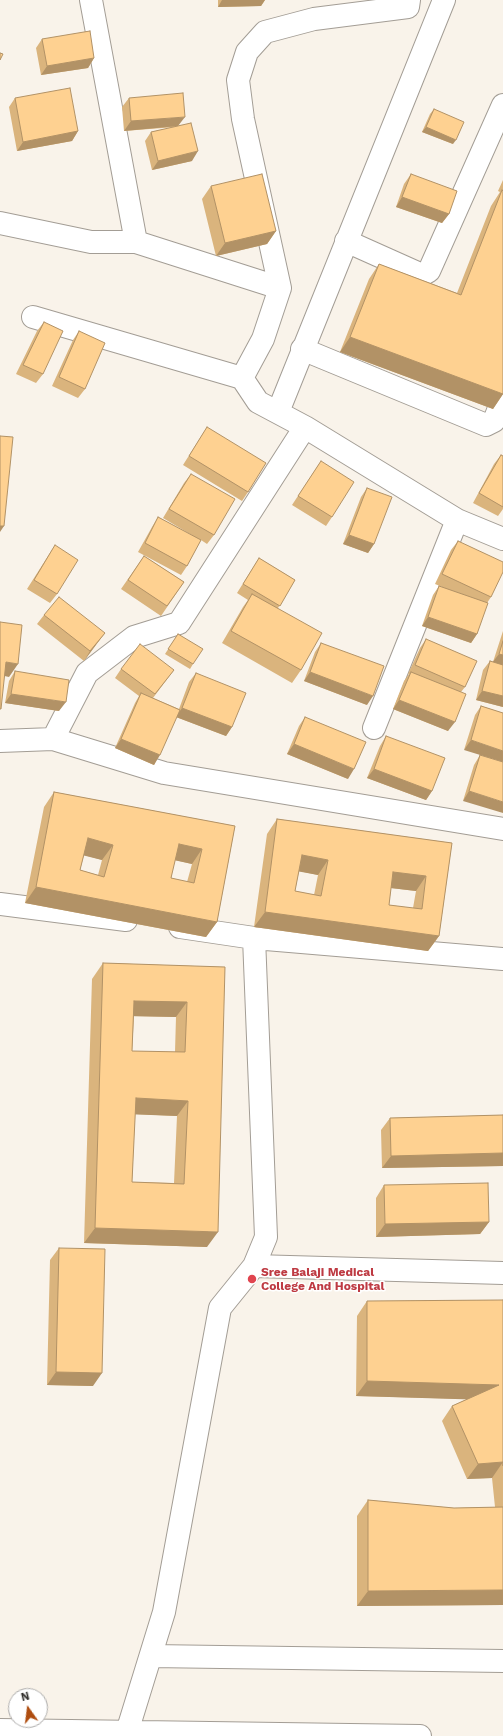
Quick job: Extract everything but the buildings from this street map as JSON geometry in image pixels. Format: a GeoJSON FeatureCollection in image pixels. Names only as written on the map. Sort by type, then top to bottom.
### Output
{"type":"FeatureCollection","features":[{"type":"Feature","properties":{"kind":"street"},"geometry":{"type":"LineString","coordinates":[[91,0],[136,242]]}},
{"type":"Feature","properties":{"kind":"street"},"geometry":{"type":"LineString","coordinates":[[242,378],[263,339],[280,288],[243,119],[238,80],[247,52],[265,32],[314,19],[408,7],[409,0]]}},
{"type":"Feature","properties":{"kind":"street"},"geometry":{"type":"LineString","coordinates":[[278,412],[302,349],[444,0]]}},
{"type":"Feature","properties":{"kind":"street"},"geometry":{"type":"LineString","coordinates":[[346,241],[422,276],[429,271],[503,105]]}},
{"type":"Feature","properties":{"kind":"street"},"geometry":{"type":"LineString","coordinates":[[0,223],[91,242],[136,242],[280,288]]}},
{"type":"Feature","properties":{"kind":"street"},"geometry":{"type":"LineString","coordinates":[[33,318],[242,378],[258,402],[305,427],[457,520],[503,539]]}},
{"type":"Feature","properties":{"kind":"street"},"geometry":{"type":"LineString","coordinates":[[302,349],[486,425],[494,421],[503,398]]}},
{"type":"Feature","properties":{"kind":"street"},"geometry":{"type":"LineString","coordinates":[[53,739],[87,673],[134,637],[179,622],[305,427]]}},
{"type":"Feature","properties":{"kind":"street"},"geometry":{"type":"LineString","coordinates":[[374,728],[457,520]]}},
{"type":"Feature","properties":{"kind":"street"},"geometry":{"type":"LineString","coordinates":[[0,741],[53,739],[164,773],[503,829]]}},
{"type":"Feature","properties":{"kind":"street"},"geometry":{"type":"LineString","coordinates":[[0,904],[254,938],[503,959]]}},
{"type":"Feature","properties":{"kind":"street"},"geometry":{"type":"LineString","coordinates":[[127,1732],[164,1612],[220,1308],[254,1266],[266,1237],[254,938]]}},
{"type":"Feature","properties":{"kind":"street"},"geometry":{"type":"LineString","coordinates":[[254,1266],[503,1273]]}},
{"type":"Feature","properties":{"kind":"street"},"geometry":{"type":"LineString","coordinates":[[151,1656],[503,1661]]}},
{"type":"Feature","properties":{"kind":"street"},"geometry":{"type":"LineString","coordinates":[[0,1730],[49,1733],[127,1732],[420,1736]]}},
{"type":"Feature","properties":{"kind":"place","name":"Sree Balaji Medical College And Hospital"},"geometry":{"type":"Point","coordinates":[252,1279]}}]}
